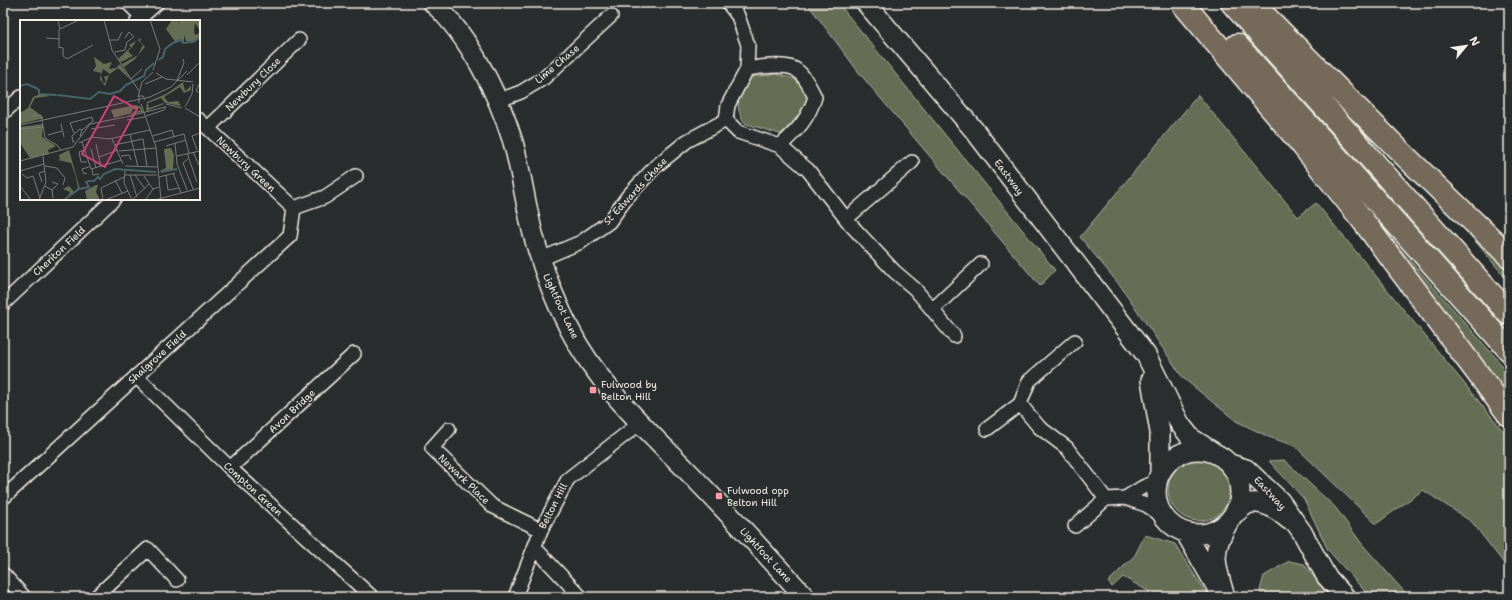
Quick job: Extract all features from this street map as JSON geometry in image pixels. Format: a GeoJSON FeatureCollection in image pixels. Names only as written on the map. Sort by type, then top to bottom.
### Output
{"type":"FeatureCollection","features":[{"type":"Feature","properties":{"kind":"highway"},"geometry":{"type":"LineString","coordinates":[[1182,3],[1303,146],[1364,222],[1509,415]]}},
{"type":"Feature","properties":{"kind":"highway"},"geometry":{"type":"LineString","coordinates":[[1199,3],[1509,350]]}},
{"type":"Feature","properties":{"kind":"highway"},"geometry":{"type":"LineString","coordinates":[[1232,3],[1509,314]]}},
{"type":"Feature","properties":{"kind":"highway"},"geometry":{"type":"LineString","coordinates":[[1252,3],[1509,256]]}},
{"type":"Feature","properties":{"kind":"main road","name":"Lightfoot Lane"},"geometry":{"type":"LineString","coordinates":[[433,3],[450,19],[472,52],[497,102],[512,142],[532,230],[541,259],[571,331],[596,371],[640,423],[701,485],[805,597]]}},
{"type":"Feature","properties":{"kind":"main road","name":"Eastway"},"geometry":{"type":"LineString","coordinates":[[866,3],[974,130],[1146,355],[1180,424],[1191,438],[1213,452]]}},
{"type":"Feature","properties":{"kind":"main road","name":"Eastway"},"geometry":{"type":"LineString","coordinates":[[1146,355],[1160,432],[1159,478]]}},
{"type":"Feature","properties":{"kind":"main road"},"geometry":{"type":"LineString","coordinates":[[1224,597],[1218,576],[1216,550],[1219,538],[1232,518],[1239,502],[1240,486],[1238,477],[1230,464],[1213,452],[1201,449],[1189,450],[1174,457],[1167,464],[1159,478],[1156,492],[1159,505],[1165,518],[1173,525],[1185,532],[1195,534],[1208,533],[1218,529],[1232,518]]}},
{"type":"Feature","properties":{"kind":"main road","name":"Eastway"},"geometry":{"type":"LineString","coordinates":[[1230,464],[1246,469],[1262,482],[1280,501],[1302,532],[1326,576],[1345,597]]}},
{"type":"Feature","properties":{"kind":"main road","name":"Eastway"},"geometry":{"type":"LineString","coordinates":[[1232,518],[1249,503],[1259,504],[1280,512],[1302,532]]}},
{"type":"Feature","properties":{"kind":"main road"},"geometry":{"type":"LineString","coordinates":[[1185,532],[1224,597]]}},
{"type":"Feature","properties":{"kind":"street"},"geometry":{"type":"LineString","coordinates":[[128,3],[139,19],[157,3]]}},
{"type":"Feature","properties":{"kind":"street"},"geometry":{"type":"LineString","coordinates":[[728,3],[738,16],[748,45],[747,69],[728,105],[726,120],[738,132],[780,146],[808,170],[846,220],[894,271],[915,289],[954,336]]}},
{"type":"Feature","properties":{"kind":"street","name":"Lime Chase"},"geometry":{"type":"LineString","coordinates":[[497,102],[521,92],[544,78],[611,16]]}},
{"type":"Feature","properties":{"kind":"street","name":"Newbury Close"},"geometry":{"type":"LineString","coordinates":[[203,124],[298,40]]}},
{"type":"Feature","properties":{"kind":"street"},"geometry":{"type":"LineString","coordinates":[[747,69],[770,66],[795,69],[808,84],[815,97],[806,119],[798,130],[780,146]]}},
{"type":"Feature","properties":{"kind":"street"},"geometry":{"type":"LineString","coordinates":[[3,113],[20,98]]}},
{"type":"Feature","properties":{"kind":"street","name":"St Edwards Chase"},"geometry":{"type":"LineString","coordinates":[[541,259],[581,242],[608,222],[628,196],[656,166],[687,141],[726,120]]}},
{"type":"Feature","properties":{"kind":"street","name":"Newbury Green"},"geometry":{"type":"LineString","coordinates":[[203,124],[294,208]]}},
{"type":"Feature","properties":{"kind":"street"},"geometry":{"type":"LineString","coordinates":[[846,220],[912,162]]}},
{"type":"Feature","properties":{"kind":"street"},"geometry":{"type":"LineString","coordinates":[[294,208],[325,197],[356,176]]}},
{"type":"Feature","properties":{"kind":"street","name":"Cheriton Field"},"geometry":{"type":"LineString","coordinates":[[3,304],[113,200]]}},
{"type":"Feature","properties":{"kind":"street","name":"Shalgrove Field"},"geometry":{"type":"LineString","coordinates":[[3,498],[290,236],[294,208]]}},
{"type":"Feature","properties":{"kind":"street"},"geometry":{"type":"LineString","coordinates":[[932,310],[981,264]]}},
{"type":"Feature","properties":{"kind":"street"},"geometry":{"type":"LineString","coordinates":[[987,429],[1020,404],[1030,381],[1076,341]]}},
{"type":"Feature","properties":{"kind":"street","name":"Avon Bridge"},"geometry":{"type":"LineString","coordinates":[[230,468],[354,354]]}},
{"type":"Feature","properties":{"kind":"street","name":"Compton Green"},"geometry":{"type":"LineString","coordinates":[[136,376],[230,468],[370,596]]}},
{"type":"Feature","properties":{"kind":"street"},"geometry":{"type":"LineString","coordinates":[[1020,404],[1039,427],[1067,448],[1106,499]]}},
{"type":"Feature","properties":{"kind":"street","name":"Belton Hill"},"geometry":{"type":"LineString","coordinates":[[515,597],[541,530],[568,479],[640,423]]}},
{"type":"Feature","properties":{"kind":"street","name":"Newark Place"},"geometry":{"type":"LineString","coordinates":[[449,429],[432,448],[492,506],[541,530]]}},
{"type":"Feature","properties":{"kind":"street"},"geometry":{"type":"LineString","coordinates":[[1125,498],[1159,478]]}},
{"type":"Feature","properties":{"kind":"street"},"geometry":{"type":"LineString","coordinates":[[1075,526],[1106,499],[1125,498],[1146,505],[1165,518]]}},
{"type":"Feature","properties":{"kind":"street"},"geometry":{"type":"LineString","coordinates":[[535,548],[581,597]]}},
{"type":"Feature","properties":{"kind":"street"},"geometry":{"type":"LineString","coordinates":[[96,597],[148,549],[177,580]]}},
{"type":"Feature","properties":{"kind":"street"},"geometry":{"type":"LineString","coordinates":[[3,574],[24,597]]}},
{"type":"Feature","properties":{"kind":"green space"},"geometry":{"type":"Polygon","coordinates":[[[807,3],[838,3],[1055,270],[1040,286],[860,74],[807,3]]]}},
{"type":"Feature","properties":{"kind":"green space"},"geometry":{"type":"Polygon","coordinates":[[[776,74],[797,80],[805,88],[807,94],[804,111],[798,121],[780,134],[744,123],[738,104],[743,89],[751,77],[776,74]]]}},
{"type":"Feature","properties":{"kind":"green space"},"geometry":{"type":"Polygon","coordinates":[[[1198,95],[1298,217],[1316,203],[1509,438],[1509,570],[1472,522],[1423,490],[1376,524],[1295,446],[1269,437],[1236,421],[1183,378],[1122,288],[1080,237],[1198,95]]]}},
{"type":"Feature","properties":{"kind":"green space"},"geometry":{"type":"Polygon","coordinates":[[[1353,195],[1509,373],[1509,406],[1353,195]]]}},
{"type":"Feature","properties":{"kind":"green space"},"geometry":{"type":"Polygon","coordinates":[[[1450,211],[1509,265],[1509,282],[1450,211]]]}},
{"type":"Feature","properties":{"kind":"green space"},"geometry":{"type":"Polygon","coordinates":[[[1199,459],[1211,461],[1221,468],[1228,478],[1230,490],[1228,502],[1221,512],[1211,519],[1199,521],[1187,519],[1177,512],[1170,502],[1168,490],[1170,478],[1177,468],[1187,461],[1199,459]]]}},
{"type":"Feature","properties":{"kind":"green space"},"geometry":{"type":"Polygon","coordinates":[[[1284,460],[1335,507],[1362,544],[1409,597],[1370,597],[1328,550],[1304,499],[1269,461],[1284,460]]]}},
{"type":"Feature","properties":{"kind":"green space"},"geometry":{"type":"Polygon","coordinates":[[[1145,535],[1175,544],[1210,597],[1159,597],[1123,577],[1112,587],[1108,582],[1135,555],[1145,535]]]}},
{"type":"Feature","properties":{"kind":"green space"},"geometry":{"type":"Polygon","coordinates":[[[1289,561],[1304,564],[1331,597],[1262,597],[1260,590],[1264,576],[1289,561]]]}},
{"type":"Feature","properties":{"kind":"place","name":"Fulwood by Belton Hill"},"geometry":{"type":"Point","coordinates":[593,390]}},
{"type":"Feature","properties":{"kind":"place","name":"Fulwood opp Belton Hill"},"geometry":{"type":"Point","coordinates":[719,496]}}]}
